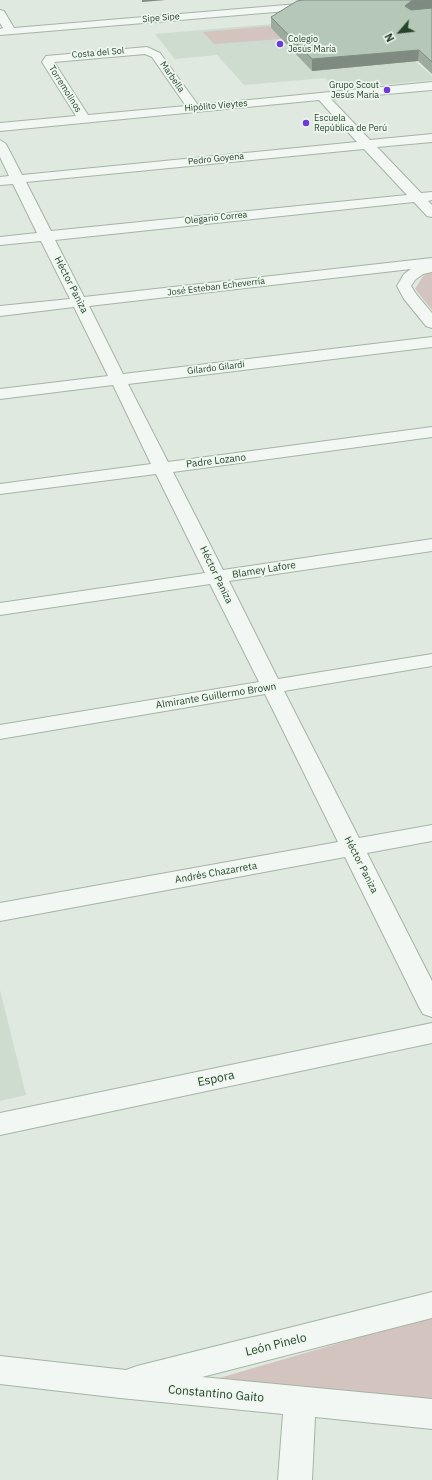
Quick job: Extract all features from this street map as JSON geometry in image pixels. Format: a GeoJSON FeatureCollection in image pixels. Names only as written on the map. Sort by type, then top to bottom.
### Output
{"type":"FeatureCollection","features":[{"type":"Feature","properties":{"kind":"street","name":"Sipe Sipe"},"geometry":{"type":"LineString","coordinates":[[5,31],[288,4],[316,5],[318,2],[316,0]]}},
{"type":"Feature","properties":{"kind":"street"},"geometry":{"type":"LineString","coordinates":[[0,13],[5,31]]}},
{"type":"Feature","properties":{"kind":"street","name":"Costa del Sol"},"geometry":{"type":"LineString","coordinates":[[50,58],[147,50]]}},
{"type":"Feature","properties":{"kind":"street","name":"Marbella"},"geometry":{"type":"LineString","coordinates":[[147,50],[156,55],[194,108]]}},
{"type":"Feature","properties":{"kind":"street","name":"Torremolinos"},"geometry":{"type":"LineString","coordinates":[[50,58],[48,62],[84,119]]}},
{"type":"Feature","properties":{"kind":"street","name":"Hipólito Vieytes"},"geometry":{"type":"LineString","coordinates":[[0,126],[432,86]]}},
{"type":"Feature","properties":{"kind":"street"},"geometry":{"type":"LineString","coordinates":[[322,97],[432,213]]}},
{"type":"Feature","properties":{"kind":"street","name":"Pedro Goyena"},"geometry":{"type":"LineString","coordinates":[[9,180],[432,138]]}},
{"type":"Feature","properties":{"kind":"street","name":"Héctor Paniza"},"geometry":{"type":"LineString","coordinates":[[0,144],[9,180],[46,236],[80,302],[432,1007]]}},
{"type":"Feature","properties":{"kind":"street","name":"Olegario Correa"},"geometry":{"type":"LineString","coordinates":[[0,241],[432,196]]}},
{"type":"Feature","properties":{"kind":"street","name":"José Esteban Echeverría"},"geometry":{"type":"LineString","coordinates":[[0,311],[432,262]]}},
{"type":"Feature","properties":{"kind":"street"},"geometry":{"type":"LineString","coordinates":[[432,266],[418,271],[409,277],[404,286],[409,296],[432,323]]}},
{"type":"Feature","properties":{"kind":"street","name":"Gilardo Gilardi"},"geometry":{"type":"LineString","coordinates":[[0,394],[432,342]]}},
{"type":"Feature","properties":{"kind":"street","name":"Padre Lozano"},"geometry":{"type":"LineString","coordinates":[[0,489],[432,432]]}},
{"type":"Feature","properties":{"kind":"street","name":"Blamey Lafore"},"geometry":{"type":"LineString","coordinates":[[0,608],[432,545]]}},
{"type":"Feature","properties":{"kind":"street","name":"Almirante Guillermo Brown"},"geometry":{"type":"LineString","coordinates":[[0,732],[432,660]]}},
{"type":"Feature","properties":{"kind":"street","name":"Andrés Chazarreta"},"geometry":{"type":"LineString","coordinates":[[0,912],[432,833]]}},
{"type":"Feature","properties":{"kind":"street","name":"Espora"},"geometry":{"type":"LineString","coordinates":[[0,1124],[432,1033]]}},
{"type":"Feature","properties":{"kind":"street","name":"León Pinelo"},"geometry":{"type":"LineString","coordinates":[[120,1384],[432,1305]]}},
{"type":"Feature","properties":{"kind":"street","name":"Constantino Gaito"},"geometry":{"type":"LineString","coordinates":[[0,1370],[120,1384],[432,1414]]}},
{"type":"Feature","properties":{"kind":"street"},"geometry":{"type":"LineString","coordinates":[[295,1480],[300,1402]]}},
{"type":"Feature","properties":{"kind":"shaded area","name":"Colegio Jesús María"},"geometry":{"type":"Polygon","coordinates":[[[365,16],[432,76],[432,80],[336,89],[325,78],[244,85],[217,55],[175,59],[155,34],[365,16]]]}},
{"type":"Feature","properties":{"kind":"shaded area"},"geometry":{"type":"Polygon","coordinates":[[[269,26],[281,39],[214,44],[203,32],[269,26]]]}},
{"type":"Feature","properties":{"kind":"shaded area"},"geometry":{"type":"Polygon","coordinates":[[[432,270],[432,310],[415,289],[423,276],[432,270]]]}},
{"type":"Feature","properties":{"kind":"shaded area"},"geometry":{"type":"Polygon","coordinates":[[[0,990],[26,1095],[0,1101],[0,990]]]}},
{"type":"Feature","properties":{"kind":"shaded area"},"geometry":{"type":"Polygon","coordinates":[[[432,1316],[432,1403],[209,1381],[432,1316]]]}},
{"type":"Feature","properties":{"kind":"building"},"geometry":{"type":"Polygon","coordinates":[[[421,0],[411,1],[405,6],[411,10],[432,8],[432,62],[419,50],[312,59],[271,17],[297,1],[421,0]]]}},
{"type":"Feature","properties":{"kind":"place","name":"Colegio Jesús María"},"geometry":{"type":"Point","coordinates":[280,44]}},
{"type":"Feature","properties":{"kind":"place","name":"Grupo Scout Jesús María"},"geometry":{"type":"Point","coordinates":[387,90]}},
{"type":"Feature","properties":{"kind":"place","name":"Escuela República de Perú"},"geometry":{"type":"Point","coordinates":[306,123]}}]}
